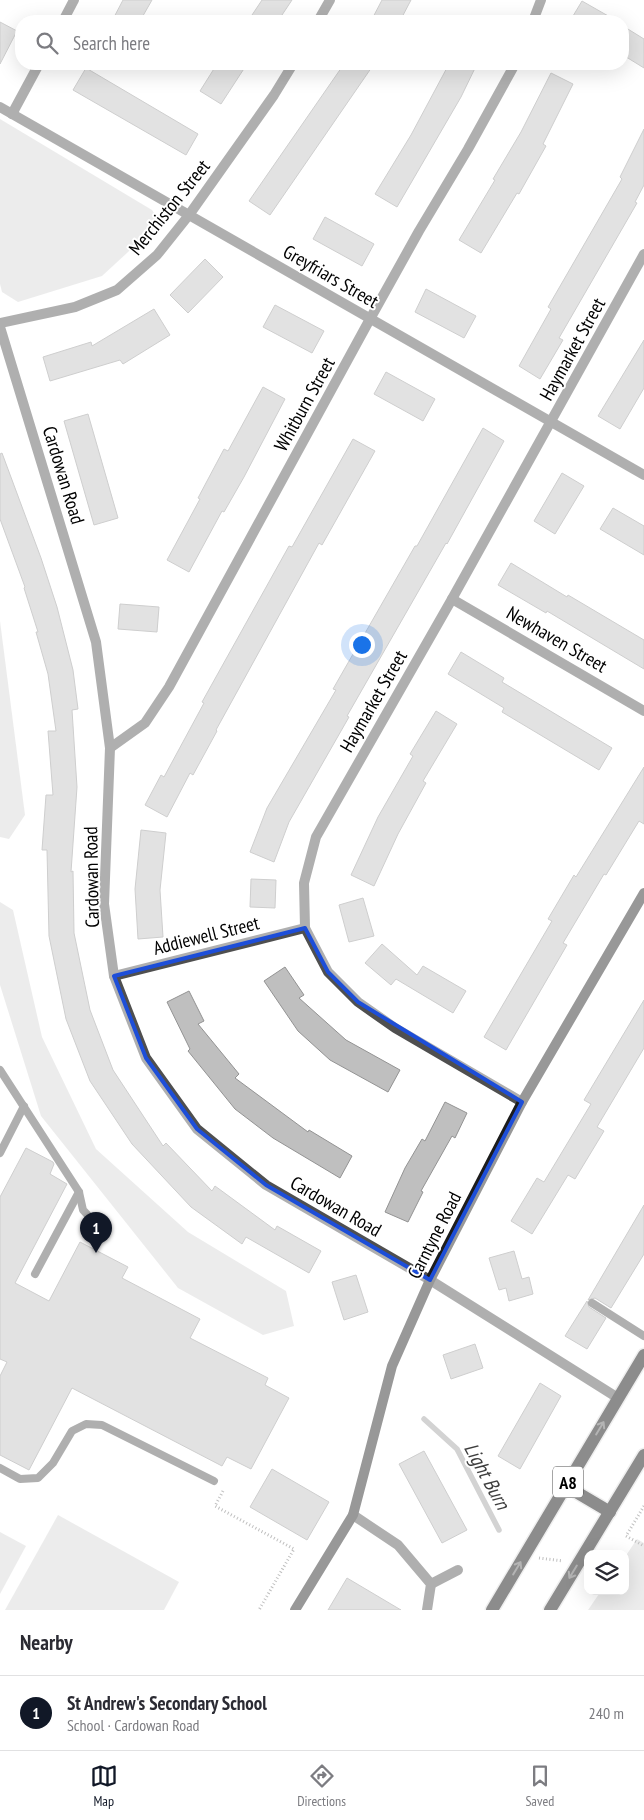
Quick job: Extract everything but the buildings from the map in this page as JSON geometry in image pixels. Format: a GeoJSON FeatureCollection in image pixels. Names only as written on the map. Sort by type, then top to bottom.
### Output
{"type":"FeatureCollection","features":[{"type":"Feature","properties":{"kind":"main road","name":"A8"},"geometry":{"type":"LineString","coordinates":[[492,1610],[644,1355]]}},
{"type":"Feature","properties":{"kind":"main road"},"geometry":{"type":"LineString","coordinates":[[550,1610],[644,1455]]}},
{"type":"Feature","properties":{"kind":"main road"},"geometry":{"type":"LineString","coordinates":[[566,1486],[610,1512]]}},
{"type":"Feature","properties":{"kind":"street"},"geometry":{"type":"LineString","coordinates":[[66,15],[74,0]]}},
{"type":"Feature","properties":{"kind":"street"},"geometry":{"type":"LineString","coordinates":[[321,15],[330,0]]}},
{"type":"Feature","properties":{"kind":"street"},"geometry":{"type":"LineString","coordinates":[[535,15],[541,0]]}},
{"type":"Feature","properties":{"kind":"street"},"geometry":{"type":"LineString","coordinates":[[12,114],[36,70]]}},
{"type":"Feature","properties":{"kind":"street","name":"Merchiston Street"},"geometry":{"type":"LineString","coordinates":[[0,323],[75,307],[117,290],[157,255],[189,215],[274,95],[289,70]]}},
{"type":"Feature","properties":{"kind":"street","name":"Whitburn Street"},"geometry":{"type":"LineString","coordinates":[[110,748],[145,723],[169,687],[370,319],[512,70]]}},
{"type":"Feature","properties":{"kind":"street","name":"Greyfriars Street"},"geometry":{"type":"LineString","coordinates":[[0,107],[644,475]]}},
{"type":"Feature","properties":{"kind":"street","name":"Haymarket Street"},"geometry":{"type":"LineString","coordinates":[[522,1102],[395,1028],[358,1002],[328,972],[305,928],[304,883],[316,837],[644,254]]}},
{"type":"Feature","properties":{"kind":"street","name":"Cardowan Road"},"geometry":{"type":"LineString","coordinates":[[0,327],[96,642],[110,748],[104,904],[114,976],[146,1058],[197,1129],[266,1185],[430,1280],[618,1398]]}},
{"type":"Feature","properties":{"kind":"street","name":"Newhaven Street"},"geometry":{"type":"LineString","coordinates":[[452,598],[644,710]]}},
{"type":"Feature","properties":{"kind":"street","name":"Carntyne Road"},"geometry":{"type":"LineString","coordinates":[[295,1610],[353,1515],[392,1366],[430,1280],[522,1102],[644,893]]}},
{"type":"Feature","properties":{"kind":"street","name":"Addiewell Street"},"geometry":{"type":"LineString","coordinates":[[114,976],[305,928]]}},
{"type":"Feature","properties":{"kind":"street"},"geometry":{"type":"LineString","coordinates":[[353,1515],[398,1545],[431,1584],[427,1610]]}},
{"type":"Feature","properties":{"kind":"street"},"geometry":{"type":"LineString","coordinates":[[431,1584],[458,1570]]}},
{"type":"Feature","properties":{"kind":"lane"},"geometry":{"type":"LineString","coordinates":[[0,1070],[79,1192],[83,1210],[99,1227]]}},
{"type":"Feature","properties":{"kind":"lane"},"geometry":{"type":"LineString","coordinates":[[0,1153],[24,1106]]}},
{"type":"Feature","properties":{"kind":"lane"},"geometry":{"type":"LineString","coordinates":[[35,1274],[79,1192]]}},
{"type":"Feature","properties":{"kind":"lane"},"geometry":{"type":"LineString","coordinates":[[592,1303],[644,1336]]}},
{"type":"Feature","properties":{"kind":"lane"},"geometry":{"type":"LineString","coordinates":[[0,1468],[20,1479],[38,1478],[53,1464],[72,1431],[86,1424],[102,1424],[214,1481]]}},
{"type":"Feature","properties":{"kind":"path"},"geometry":{"type":"LineString","coordinates":[[214,1481],[226,1485],[215,1506],[294,1549],[259,1610]]}},
{"type":"Feature","properties":{"kind":"path"},"geometry":{"type":"LineString","coordinates":[[644,1506],[626,1536],[644,1546]]}},
{"type":"Feature","properties":{"kind":"path"},"geometry":{"type":"LineString","coordinates":[[524,1556],[579,1563]]}},
{"type":"Feature","properties":{"kind":"highlighted area"},"geometry":{"type":"Polygon","coordinates":[[[305,928],[328,972],[358,1002],[522,1102],[430,1280],[266,1185],[197,1129],[146,1058],[114,976],[305,928]]]}},
{"type":"Feature","properties":{"kind":"shaded area"},"geometry":{"type":"Polygon","coordinates":[[[0,119],[152,210],[158,219],[153,229],[102,276],[18,302],[2,292],[0,284],[0,119]]]}},
{"type":"Feature","properties":{"kind":"shaded area"},"geometry":{"type":"Polygon","coordinates":[[[0,621],[25,815],[9,839],[0,837],[0,621]]]}},
{"type":"Feature","properties":{"kind":"shaded area"},"geometry":{"type":"Polygon","coordinates":[[[0,902],[13,910],[42,1037],[96,1149],[188,1232],[286,1291],[294,1326],[263,1335],[178,1288],[41,1116],[0,985],[0,902]]]}},
{"type":"Feature","properties":{"kind":"shaded area"},"geometry":{"type":"Polygon","coordinates":[[[58,1515],[179,1582],[164,1610],[5,1610],[58,1515]]]}},
{"type":"Feature","properties":{"kind":"shaded area"},"geometry":{"type":"Polygon","coordinates":[[[0,1532],[26,1546],[0,1594],[0,1532]]]}},
{"type":"Feature","properties":{"kind":"shaded area"},"geometry":{"type":"Polygon","coordinates":[[[637,1539],[644,1543],[644,1610],[588,1610],[598,1595],[629,1595],[629,1551],[637,1539]]]}},
{"type":"Feature","properties":{"kind":"waterway","name":"Light Burn"},"geometry":{"type":"LineString","coordinates":[[424,1419],[457,1449],[499,1530]]}},
{"type":"Feature","properties":{"kind":"place","name":"St Andrew's Secondary School"},"geometry":{"type":"Point","coordinates":[96,1253]}}]}
